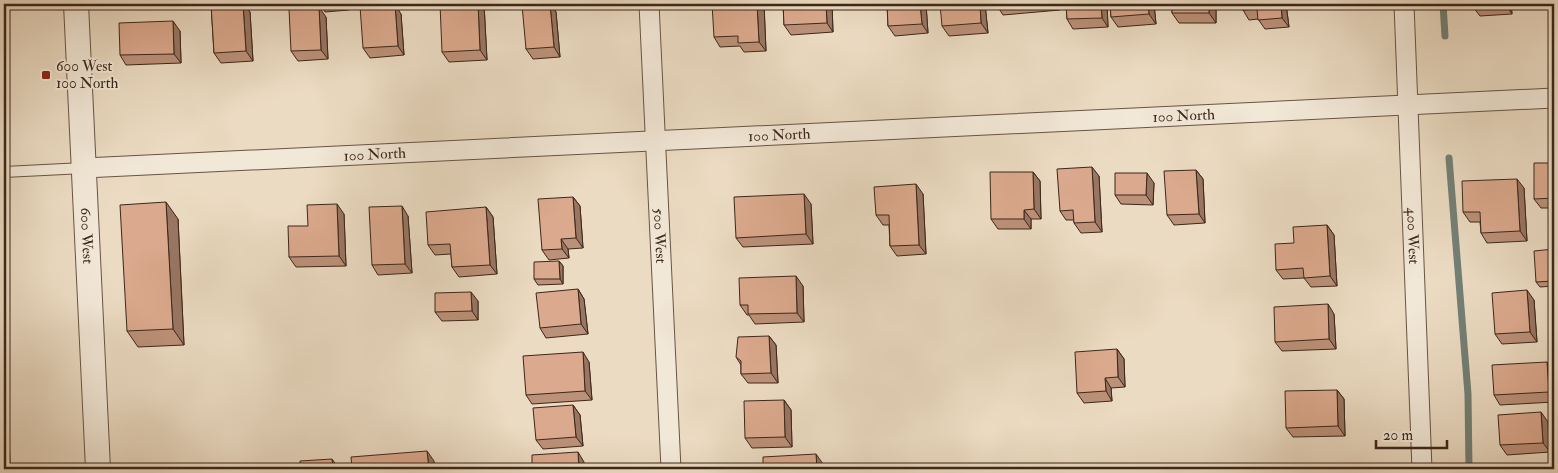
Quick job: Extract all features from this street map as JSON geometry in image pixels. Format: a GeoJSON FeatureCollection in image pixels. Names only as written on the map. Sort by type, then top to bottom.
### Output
{"type":"FeatureCollection","features":[{"type":"Feature","properties":{"kind":"street","name":"600 West"},"geometry":{"type":"LineString","coordinates":[[76,4],[98,469]]}},
{"type":"Feature","properties":{"kind":"street","name":"500 West"},"geometry":{"type":"LineString","coordinates":[[649,4],[671,469]]}},
{"type":"Feature","properties":{"kind":"street","name":"400 West"},"geometry":{"type":"LineString","coordinates":[[1404,4],[1422,469]]}},
{"type":"Feature","properties":{"kind":"street","name":"100 North"},"geometry":{"type":"LineString","coordinates":[[84,168],[1554,98]]}},
{"type":"Feature","properties":{"kind":"lane","name":"100 North"},"geometry":{"type":"LineString","coordinates":[[4,172],[84,168]]}},
{"type":"Feature","properties":{"kind":"building"},"geometry":{"type":"Polygon","coordinates":[[[211,4],[243,4],[246,51],[214,53],[211,4]]]}},
{"type":"Feature","properties":{"kind":"building"},"geometry":{"type":"Polygon","coordinates":[[[322,4],[345,4],[345,5],[322,6],[322,4]]]}},
{"type":"Feature","properties":{"kind":"building"},"geometry":{"type":"Polygon","coordinates":[[[395,4],[398,46],[363,48],[360,6],[395,4]]]}},
{"type":"Feature","properties":{"kind":"building"},"geometry":{"type":"Polygon","coordinates":[[[440,4],[478,4],[480,50],[442,52],[440,4]]]}},
{"type":"Feature","properties":{"kind":"building"},"geometry":{"type":"Polygon","coordinates":[[[550,4],[554,47],[526,49],[522,5],[550,4]]]}},
{"type":"Feature","properties":{"kind":"building"},"geometry":{"type":"Polygon","coordinates":[[[712,4],[757,4],[759,42],[738,43],[738,36],[714,37],[712,4]]]}},
{"type":"Feature","properties":{"kind":"building"},"geometry":{"type":"Polygon","coordinates":[[[783,4],[826,4],[827,23],[784,25],[783,4]]]}},
{"type":"Feature","properties":{"kind":"building"},"geometry":{"type":"Polygon","coordinates":[[[887,4],[920,4],[922,24],[888,26],[887,4]]]}},
{"type":"Feature","properties":{"kind":"building"},"geometry":{"type":"Polygon","coordinates":[[[940,4],[980,4],[981,23],[942,26],[940,4]]]}},
{"type":"Feature","properties":{"kind":"building"},"geometry":{"type":"Polygon","coordinates":[[[1066,4],[1101,4],[1102,18],[1067,19],[1066,4]]]}},
{"type":"Feature","properties":{"kind":"building"},"geometry":{"type":"Polygon","coordinates":[[[1110,4],[1148,4],[1149,14],[1111,17],[1110,4]]]}},
{"type":"Feature","properties":{"kind":"building"},"geometry":{"type":"Polygon","coordinates":[[[1172,4],[1209,4],[1209,13],[1172,13],[1172,4]]]}},
{"type":"Feature","properties":{"kind":"building"},"geometry":{"type":"Polygon","coordinates":[[[1242,4],[1281,4],[1282,18],[1258,20],[1257,9],[1243,10],[1242,4]]]}},
{"type":"Feature","properties":{"kind":"building"},"geometry":{"type":"Polygon","coordinates":[[[1472,4],[1505,4],[1473,7],[1472,4]]]}},
{"type":"Feature","properties":{"kind":"building"},"geometry":{"type":"Polygon","coordinates":[[[319,7],[321,50],[291,51],[289,9],[319,7]]]}},
{"type":"Feature","properties":{"kind":"building"},"geometry":{"type":"Polygon","coordinates":[[[173,21],[174,54],[120,55],[119,23],[173,21]]]}},
{"type":"Feature","properties":{"kind":"building"},"geometry":{"type":"Polygon","coordinates":[[[1534,163],[1554,163],[1554,198],[1534,199],[1534,163]]]}},
{"type":"Feature","properties":{"kind":"building"},"geometry":{"type":"Polygon","coordinates":[[[1092,167],[1095,222],[1074,223],[1073,210],[1060,211],[1057,169],[1092,167]]]}},
{"type":"Feature","properties":{"kind":"building"},"geometry":{"type":"Polygon","coordinates":[[[1196,170],[1199,214],[1167,215],[1164,171],[1196,170]]]}},
{"type":"Feature","properties":{"kind":"building"},"geometry":{"type":"Polygon","coordinates":[[[990,172],[1033,172],[1034,209],[1024,210],[1024,219],[991,219],[990,172]]]}},
{"type":"Feature","properties":{"kind":"building"},"geometry":{"type":"Polygon","coordinates":[[[1115,173],[1147,173],[1146,195],[1115,195],[1115,173]]]}},
{"type":"Feature","properties":{"kind":"building"},"geometry":{"type":"Polygon","coordinates":[[[1517,179],[1520,231],[1481,233],[1480,212],[1463,212],[1462,181],[1517,179]]]}},
{"type":"Feature","properties":{"kind":"building"},"geometry":{"type":"Polygon","coordinates":[[[916,184],[919,245],[890,246],[889,215],[876,215],[874,187],[916,184]]]}},
{"type":"Feature","properties":{"kind":"building"},"geometry":{"type":"Polygon","coordinates":[[[804,194],[806,234],[736,238],[734,197],[804,194]]]}},
{"type":"Feature","properties":{"kind":"building"},"geometry":{"type":"Polygon","coordinates":[[[573,197],[576,238],[561,239],[562,249],[542,250],[538,199],[573,197]]]}},
{"type":"Feature","properties":{"kind":"building"},"geometry":{"type":"Polygon","coordinates":[[[166,202],[173,329],[127,331],[120,205],[166,202]]]}},
{"type":"Feature","properties":{"kind":"building"},"geometry":{"type":"Polygon","coordinates":[[[337,204],[339,256],[289,257],[288,226],[308,226],[307,205],[337,204]]]}},
{"type":"Feature","properties":{"kind":"building"},"geometry":{"type":"Polygon","coordinates":[[[402,206],[405,264],[372,265],[369,207],[402,206]]]}},
{"type":"Feature","properties":{"kind":"building"},"geometry":{"type":"Polygon","coordinates":[[[486,207],[490,265],[452,267],[450,244],[428,245],[426,212],[486,207]]]}},
{"type":"Feature","properties":{"kind":"building"},"geometry":{"type":"Polygon","coordinates":[[[1327,225],[1330,276],[1304,278],[1303,268],[1276,270],[1275,244],[1294,243],[1293,227],[1327,225]]]}},
{"type":"Feature","properties":{"kind":"building"},"geometry":{"type":"Polygon","coordinates":[[[1554,249],[1554,281],[1536,282],[1534,251],[1554,249]]]}},
{"type":"Feature","properties":{"kind":"building"},"geometry":{"type":"Polygon","coordinates":[[[559,261],[560,279],[534,279],[534,262],[559,261]]]}},
{"type":"Feature","properties":{"kind":"building"},"geometry":{"type":"Polygon","coordinates":[[[796,276],[797,313],[748,314],[748,305],[740,305],[739,278],[796,276]]]}},
{"type":"Feature","properties":{"kind":"building"},"geometry":{"type":"Polygon","coordinates":[[[578,289],[581,324],[540,328],[536,293],[578,289]]]}},
{"type":"Feature","properties":{"kind":"building"},"geometry":{"type":"Polygon","coordinates":[[[1527,290],[1530,332],[1495,334],[1492,293],[1527,290]]]}},
{"type":"Feature","properties":{"kind":"building"},"geometry":{"type":"Polygon","coordinates":[[[471,292],[472,311],[435,312],[435,293],[471,292]]]}},
{"type":"Feature","properties":{"kind":"building"},"geometry":{"type":"Polygon","coordinates":[[[1328,304],[1329,339],[1275,342],[1274,307],[1328,304]]]}},
{"type":"Feature","properties":{"kind":"building"},"geometry":{"type":"Polygon","coordinates":[[[769,336],[771,373],[741,374],[741,361],[736,357],[738,337],[769,336]]]}},
{"type":"Feature","properties":{"kind":"building"},"geometry":{"type":"Polygon","coordinates":[[[1117,349],[1118,377],[1105,378],[1106,391],[1077,393],[1075,352],[1117,349]]]}},
{"type":"Feature","properties":{"kind":"building"},"geometry":{"type":"Polygon","coordinates":[[[583,352],[585,391],[526,395],[523,356],[583,352]]]}},
{"type":"Feature","properties":{"kind":"building"},"geometry":{"type":"Polygon","coordinates":[[[1547,362],[1549,392],[1494,395],[1492,365],[1547,362]]]}},
{"type":"Feature","properties":{"kind":"building"},"geometry":{"type":"Polygon","coordinates":[[[1337,390],[1338,426],[1286,428],[1285,391],[1337,390]]]}},
{"type":"Feature","properties":{"kind":"building"},"geometry":{"type":"Polygon","coordinates":[[[784,400],[785,437],[745,438],[744,401],[784,400]]]}},
{"type":"Feature","properties":{"kind":"building"},"geometry":{"type":"Polygon","coordinates":[[[573,405],[576,437],[536,440],[533,408],[573,405]]]}},
{"type":"Feature","properties":{"kind":"building"},"geometry":{"type":"Polygon","coordinates":[[[1541,412],[1543,443],[1500,445],[1498,415],[1541,412]]]}},
{"type":"Feature","properties":{"kind":"building"},"geometry":{"type":"Polygon","coordinates":[[[427,451],[429,469],[352,469],[351,457],[427,451]]]}},
{"type":"Feature","properties":{"kind":"building"},"geometry":{"type":"Polygon","coordinates":[[[578,452],[579,469],[532,469],[532,455],[578,452]]]}},
{"type":"Feature","properties":{"kind":"building"},"geometry":{"type":"Polygon","coordinates":[[[816,454],[817,469],[763,469],[763,457],[816,454]]]}},
{"type":"Feature","properties":{"kind":"building"},"geometry":{"type":"Polygon","coordinates":[[[332,459],[333,469],[300,469],[300,461],[332,459]]]}},
{"type":"Feature","properties":{"kind":"building"},"geometry":{"type":"Polygon","coordinates":[[[1540,465],[1540,469],[1498,469],[1498,468],[1540,465]]]}},
{"type":"Feature","properties":{"kind":"waterway"},"geometry":{"type":"LineString","coordinates":[[1443,4],[1445,36]]}},
{"type":"Feature","properties":{"kind":"waterway"},"geometry":{"type":"LineString","coordinates":[[1449,158],[1468,394],[1469,469]]}},
{"type":"Feature","properties":{"kind":"railway"},"geometry":{"type":"LineString","coordinates":[[4,359],[8,469]]}},
{"type":"Feature","properties":{"kind":"place","name":"600 West 100 North"},"geometry":{"type":"Point","coordinates":[46,75]}}]}
